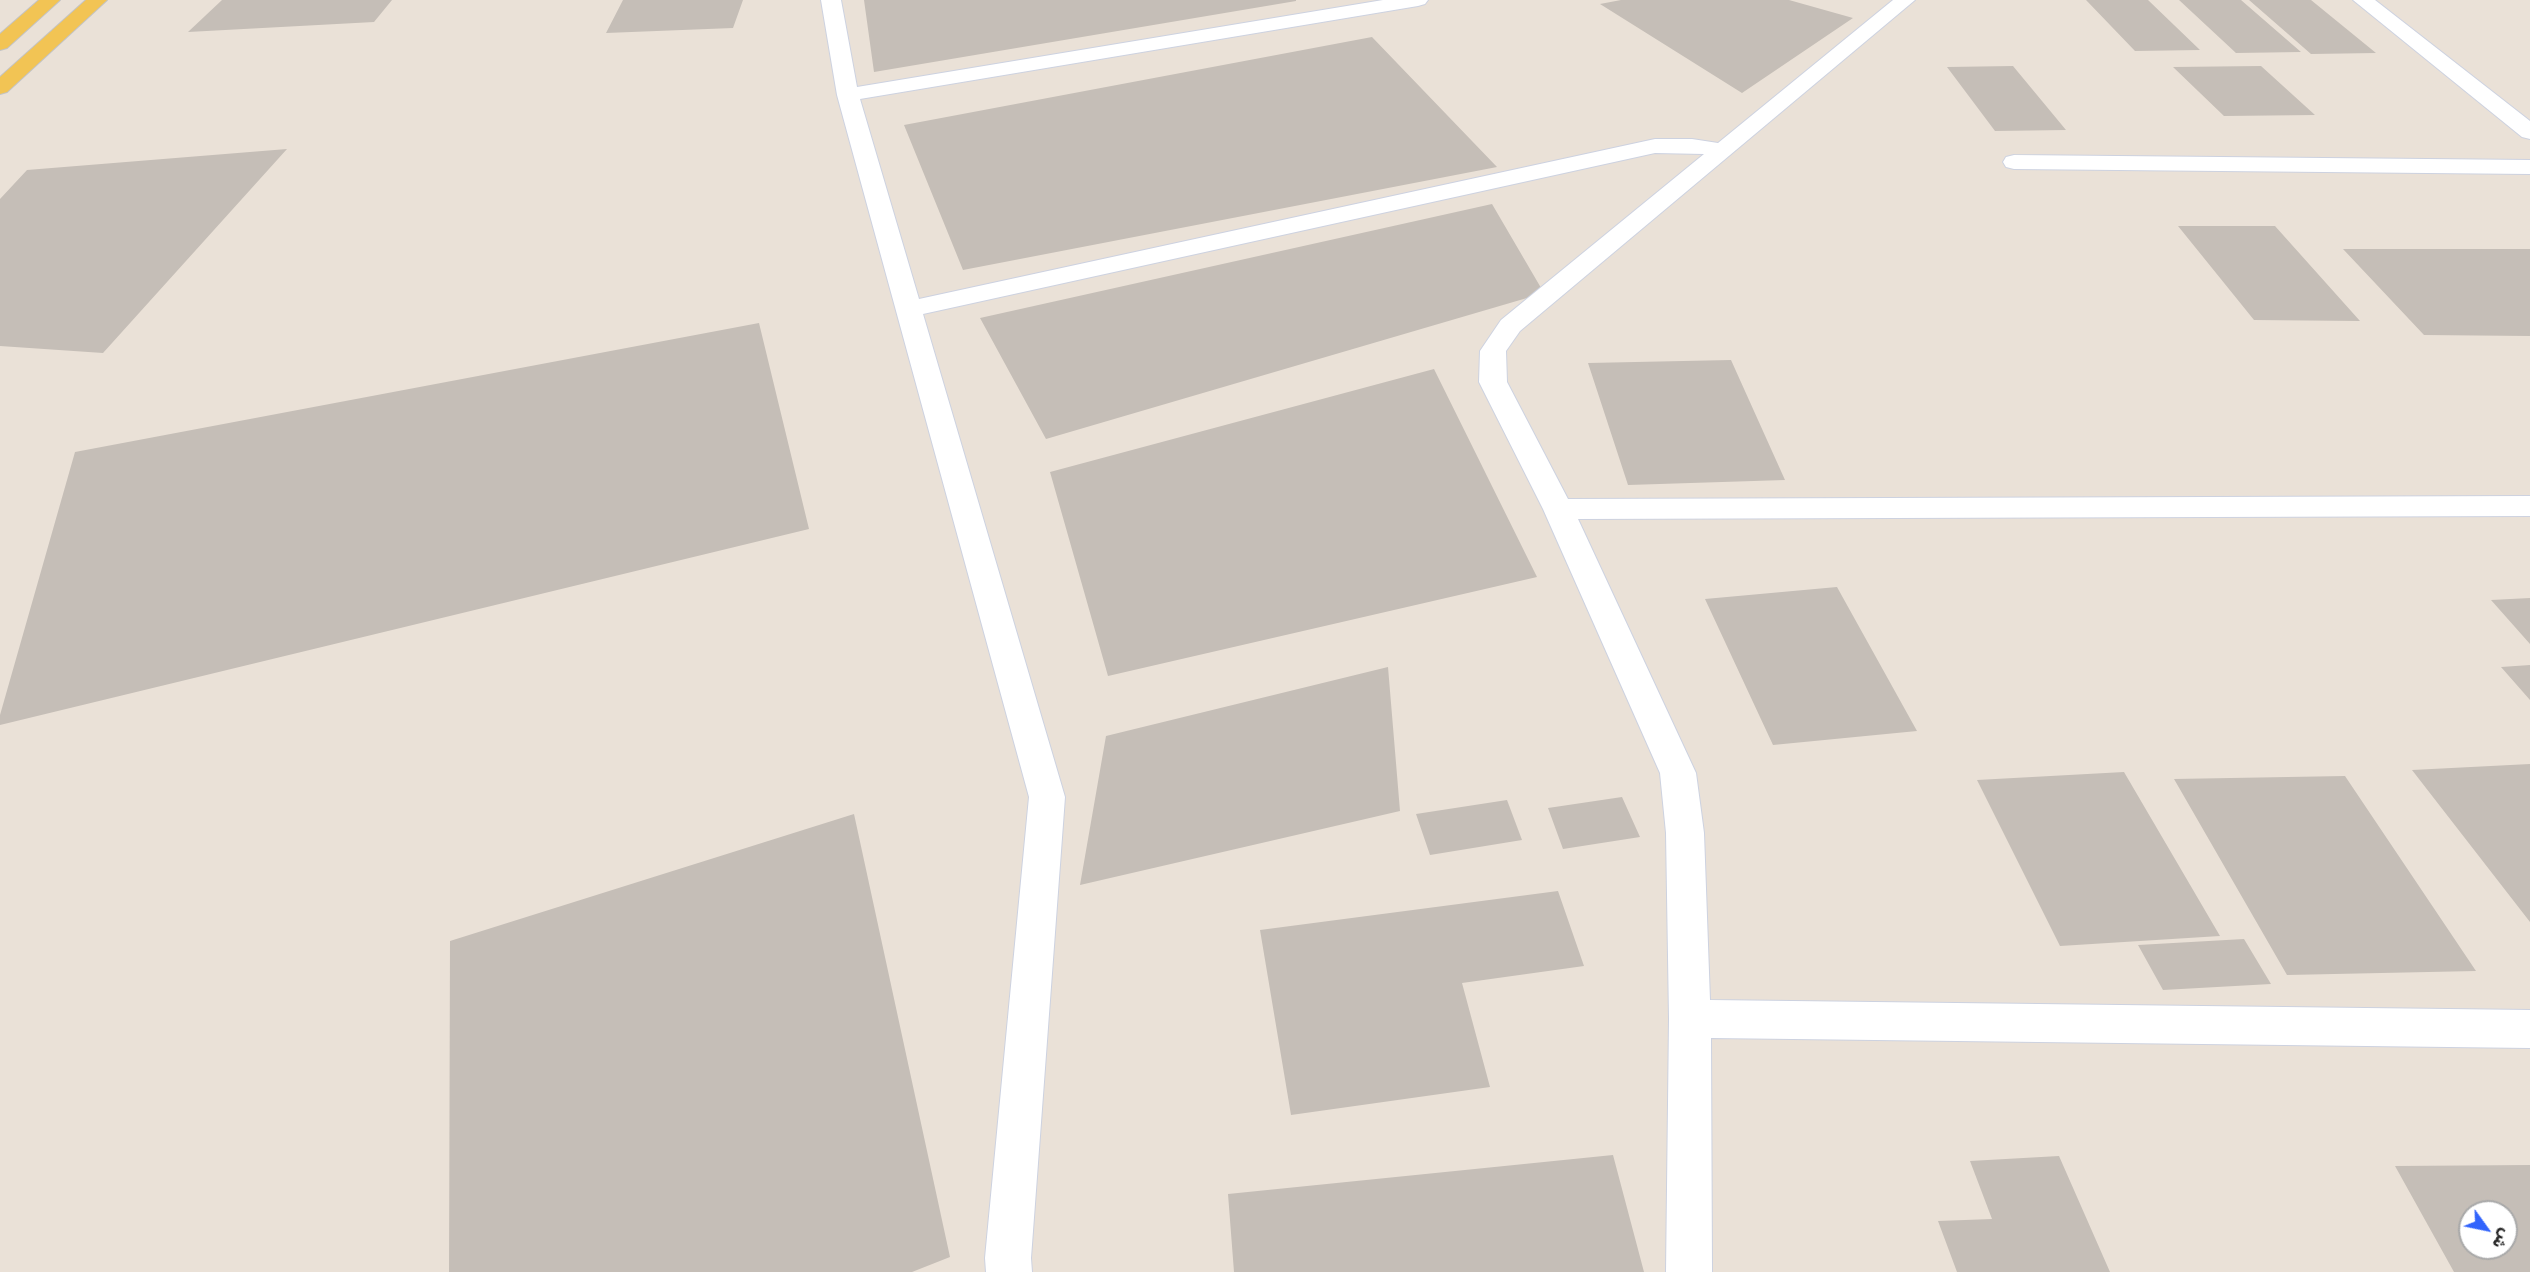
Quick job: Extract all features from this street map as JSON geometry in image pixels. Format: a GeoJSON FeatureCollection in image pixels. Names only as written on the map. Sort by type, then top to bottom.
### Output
{"type":"FeatureCollection","features":[{"type":"Feature","properties":{"kind":"main road"},"geometry":{"type":"LineString","coordinates":[[0,44],[50,0]]}},
{"type":"Feature","properties":{"kind":"main road"},"geometry":{"type":"LineString","coordinates":[[0,88],[97,0]]}},
{"type":"Feature","properties":{"kind":"street"},"geometry":{"type":"LineString","coordinates":[[831,0],[848,95],[1047,798],[1008,1258],[1009,1272]]}},
{"type":"Feature","properties":{"kind":"street"},"geometry":{"type":"LineString","coordinates":[[848,95],[1418,0]]}},
{"type":"Feature","properties":{"kind":"street"},"geometry":{"type":"LineString","coordinates":[[1689,1272],[1690,1018],[1685,833],[1678,773],[1558,509],[1493,382],[1491,366],[1493,351],[1510,326],[1905,0]]}},
{"type":"Feature","properties":{"kind":"street"},"geometry":{"type":"LineString","coordinates":[[2363,0],[2530,132]]}},
{"type":"Feature","properties":{"kind":"street"},"geometry":{"type":"LineString","coordinates":[[909,309],[1655,146],[1692,146],[1722,150]]}},
{"type":"Feature","properties":{"kind":"street"},"geometry":{"type":"LineString","coordinates":[[2014,162],[2530,167]]}},
{"type":"Feature","properties":{"kind":"street"},"geometry":{"type":"LineString","coordinates":[[1558,509],[2530,506]]}},
{"type":"Feature","properties":{"kind":"street"},"geometry":{"type":"LineString","coordinates":[[1690,1018],[2530,1029]]}},
{"type":"Feature","properties":{"kind":"building"},"geometry":{"type":"Polygon","coordinates":[[[222,0],[392,0],[374,22],[188,32],[222,0]]]}},
{"type":"Feature","properties":{"kind":"building"},"geometry":{"type":"Polygon","coordinates":[[[623,0],[743,0],[733,28],[606,33],[623,0]]]}},
{"type":"Feature","properties":{"kind":"building"},"geometry":{"type":"Polygon","coordinates":[[[864,0],[1296,0],[1296,1],[874,72],[864,0]]]}},
{"type":"Feature","properties":{"kind":"building"},"geometry":{"type":"Polygon","coordinates":[[[1621,0],[1789,0],[1853,18],[1742,93],[1600,4],[1621,0]]]}},
{"type":"Feature","properties":{"kind":"building"},"geometry":{"type":"Polygon","coordinates":[[[2086,0],[2148,0],[2200,50],[2135,51],[2086,0]]]}},
{"type":"Feature","properties":{"kind":"building"},"geometry":{"type":"Polygon","coordinates":[[[2179,0],[2241,0],[2301,52],[2236,53],[2179,0]]]}},
{"type":"Feature","properties":{"kind":"building"},"geometry":{"type":"Polygon","coordinates":[[[2249,0],[2311,0],[2376,53],[2311,54],[2249,0]]]}},
{"type":"Feature","properties":{"kind":"building"},"geometry":{"type":"Polygon","coordinates":[[[1372,37],[1497,167],[963,270],[904,125],[1372,37]]]}},
{"type":"Feature","properties":{"kind":"building"},"geometry":{"type":"Polygon","coordinates":[[[2013,66],[2066,130],[1995,131],[1947,67],[2013,66]]]}},
{"type":"Feature","properties":{"kind":"building"},"geometry":{"type":"Polygon","coordinates":[[[2261,66],[2315,115],[2224,116],[2173,67],[2261,66]]]}},
{"type":"Feature","properties":{"kind":"building"},"geometry":{"type":"Polygon","coordinates":[[[287,149],[103,353],[0,346],[0,199],[27,170],[287,149]]]}},
{"type":"Feature","properties":{"kind":"building"},"geometry":{"type":"Polygon","coordinates":[[[1492,204],[1544,293],[1046,439],[980,318],[1492,204]]]}},
{"type":"Feature","properties":{"kind":"building"},"geometry":{"type":"Polygon","coordinates":[[[2178,226],[2275,226],[2360,321],[2254,320],[2178,226]]]}},
{"type":"Feature","properties":{"kind":"building"},"geometry":{"type":"Polygon","coordinates":[[[2343,249],[2530,249],[2530,336],[2424,335],[2343,249]]]}},
{"type":"Feature","properties":{"kind":"building"},"geometry":{"type":"Polygon","coordinates":[[[759,323],[809,529],[0,725],[0,715],[75,452],[759,323]]]}},
{"type":"Feature","properties":{"kind":"building"},"geometry":{"type":"Polygon","coordinates":[[[1731,360],[1785,480],[1628,485],[1588,363],[1731,360]]]}},
{"type":"Feature","properties":{"kind":"building"},"geometry":{"type":"Polygon","coordinates":[[[1434,369],[1537,577],[1108,676],[1050,472],[1434,369]]]}},
{"type":"Feature","properties":{"kind":"building"},"geometry":{"type":"Polygon","coordinates":[[[1837,587],[1917,731],[1773,745],[1705,599],[1837,587]]]}},
{"type":"Feature","properties":{"kind":"building"},"geometry":{"type":"Polygon","coordinates":[[[2530,598],[2530,644],[2491,600],[2530,598]]]}},
{"type":"Feature","properties":{"kind":"building"},"geometry":{"type":"Polygon","coordinates":[[[2530,665],[2530,700],[2501,667],[2530,665]]]}},
{"type":"Feature","properties":{"kind":"building"},"geometry":{"type":"Polygon","coordinates":[[[1388,667],[1400,811],[1080,885],[1106,736],[1388,667]]]}},
{"type":"Feature","properties":{"kind":"building"},"geometry":{"type":"Polygon","coordinates":[[[2530,764],[2530,922],[2412,770],[2530,764]]]}},
{"type":"Feature","properties":{"kind":"building"},"geometry":{"type":"Polygon","coordinates":[[[2124,772],[2220,936],[2060,946],[1977,780],[2124,772]]]}},
{"type":"Feature","properties":{"kind":"building"},"geometry":{"type":"Polygon","coordinates":[[[2345,776],[2476,971],[2287,975],[2174,779],[2345,776]]]}},
{"type":"Feature","properties":{"kind":"building"},"geometry":{"type":"Polygon","coordinates":[[[1622,797],[1640,837],[1563,849],[1548,808],[1622,797]]]}},
{"type":"Feature","properties":{"kind":"building"},"geometry":{"type":"Polygon","coordinates":[[[1507,800],[1522,840],[1430,855],[1416,814],[1507,800]]]}},
{"type":"Feature","properties":{"kind":"building"},"geometry":{"type":"Polygon","coordinates":[[[854,814],[950,1257],[912,1272],[449,1272],[450,941],[854,814]]]}},
{"type":"Feature","properties":{"kind":"building"},"geometry":{"type":"Polygon","coordinates":[[[1558,891],[1584,966],[1462,983],[1490,1087],[1291,1115],[1260,930],[1558,891]]]}},
{"type":"Feature","properties":{"kind":"building"},"geometry":{"type":"Polygon","coordinates":[[[2244,939],[2271,984],[2163,990],[2138,945],[2244,939]]]}},
{"type":"Feature","properties":{"kind":"building"},"geometry":{"type":"Polygon","coordinates":[[[1613,1155],[1644,1272],[1234,1272],[1228,1194],[1613,1155]]]}},
{"type":"Feature","properties":{"kind":"building"},"geometry":{"type":"Polygon","coordinates":[[[2059,1156],[2110,1272],[1957,1272],[1938,1221],[1992,1219],[1970,1161],[2059,1156]]]}},
{"type":"Feature","properties":{"kind":"building"},"geometry":{"type":"Polygon","coordinates":[[[2530,1165],[2530,1272],[2454,1272],[2395,1166],[2530,1165]]]}}]}
